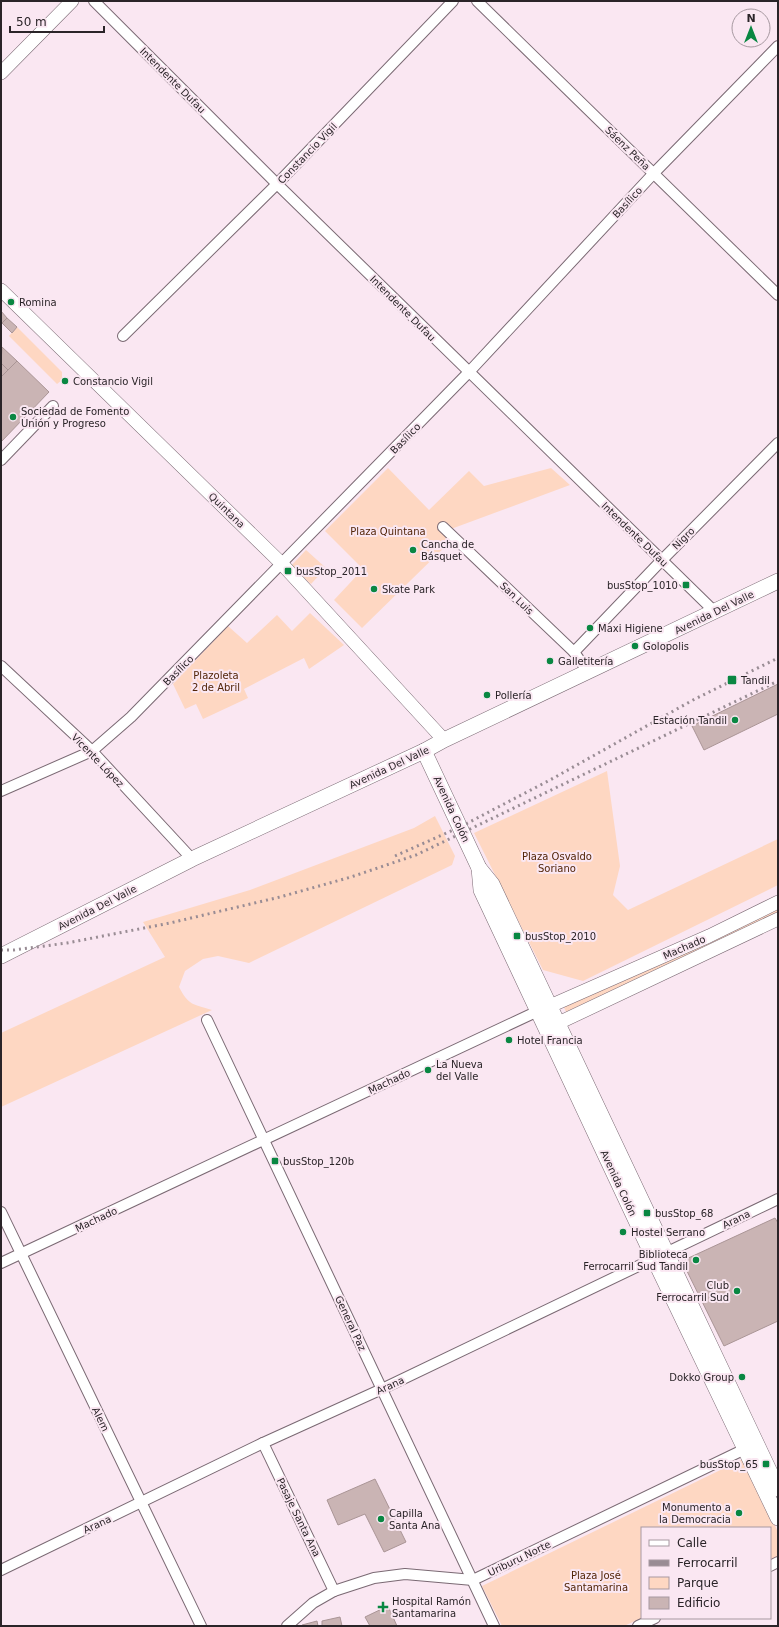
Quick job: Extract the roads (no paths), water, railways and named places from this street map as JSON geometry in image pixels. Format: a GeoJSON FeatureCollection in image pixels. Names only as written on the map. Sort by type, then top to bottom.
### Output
{"type":"FeatureCollection","features":[{"type":"Feature","properties":{"kind":"main road","name":"Avenida Del Valle"},"geometry":{"type":"LineString","coordinates":[[1,956],[192,859],[424,751],[444,740],[778,581]]}},
{"type":"Feature","properties":{"kind":"main road","name":"Avenida Colón"},"geometry":{"type":"LineString","coordinates":[[424,751],[479,868],[492,884],[552,1026],[660,1256],[745,1449],[778,1518]]}},
{"type":"Feature","properties":{"kind":"main road","name":"Avenida Colón"},"geometry":{"type":"LineString","coordinates":[[660,1256],[778,1489]]}},
{"type":"Feature","properties":{"kind":"street"},"geometry":{"type":"LineString","coordinates":[[1,73],[72,1]]}},
{"type":"Feature","properties":{"kind":"street","name":"Intendente Dufau"},"geometry":{"type":"LineString","coordinates":[[94,1],[277,184],[661,561],[715,612]]}},
{"type":"Feature","properties":{"kind":"street","name":"Constancio Vigil"},"geometry":{"type":"LineString","coordinates":[[123,336],[277,184],[453,1]]}},
{"type":"Feature","properties":{"kind":"street","name":"Sáenz Peña"},"geometry":{"type":"LineString","coordinates":[[477,1],[778,295]]}},
{"type":"Feature","properties":{"kind":"street","name":"Basílico"},"geometry":{"type":"LineString","coordinates":[[1,791],[92,751],[131,717],[469,372],[654,173],[778,46]]}},
{"type":"Feature","properties":{"kind":"street","name":"Quintana"},"geometry":{"type":"LineString","coordinates":[[1,290],[282,564],[444,740]]}},
{"type":"Feature","properties":{"kind":"street"},"geometry":{"type":"LineString","coordinates":[[1,460],[53,406]]}},
{"type":"Feature","properties":{"kind":"street","name":"Nigro"},"geometry":{"type":"LineString","coordinates":[[574,652],[661,561],[778,443]]}},
{"type":"Feature","properties":{"kind":"street","name":"San Luis"},"geometry":{"type":"LineString","coordinates":[[443,527],[574,652],[588,672]]}},
{"type":"Feature","properties":{"kind":"street","name":"Vicente López"},"geometry":{"type":"LineString","coordinates":[[1,666],[92,751],[192,859]]}},
{"type":"Feature","properties":{"kind":"street","name":"Machado"},"geometry":{"type":"LineString","coordinates":[[1,1263],[544,1008],[709,936],[778,902]]}},
{"type":"Feature","properties":{"kind":"street","name":"Machado"},"geometry":{"type":"LineString","coordinates":[[552,1026],[778,919]]}},
{"type":"Feature","properties":{"kind":"street","name":"General Paz"},"geometry":{"type":"LineString","coordinates":[[207,1020],[494,1626]]}},
{"type":"Feature","properties":{"kind":"street","name":"Arana"},"geometry":{"type":"LineString","coordinates":[[1,1570],[263,1443],[382,1389],[778,1198]]}},
{"type":"Feature","properties":{"kind":"street","name":"Alem"},"geometry":{"type":"LineString","coordinates":[[1,1212],[201,1626]]}},
{"type":"Feature","properties":{"kind":"street","name":"Pasaje Santa Ana"},"geometry":{"type":"LineString","coordinates":[[263,1443],[334,1591]]}},
{"type":"Feature","properties":{"kind":"street","name":"Uriburu Norte"},"geometry":{"type":"LineString","coordinates":[[473,1580],[745,1449]]}},
{"type":"Feature","properties":{"kind":"street"},"geometry":{"type":"LineString","coordinates":[[287,1626],[312,1603],[334,1591],[374,1578],[405,1574],[473,1580]]}},
{"type":"Feature","properties":{"kind":"street"},"geometry":{"type":"LineString","coordinates":[[638,1626],[653,1619]]}},
{"type":"Feature","properties":{"kind":"railway"},"geometry":{"type":"LineString","coordinates":[[395,856],[460,827],[550,780],[693,700],[778,658]]}},
{"type":"Feature","properties":{"kind":"railway"},"geometry":{"type":"LineString","coordinates":[[1,950],[14,950],[67,943],[170,923],[280,897],[351,877],[416,855],[778,681]]}},
{"type":"Feature","properties":{"kind":"place","name":"Romina"},"geometry":{"type":"Point","coordinates":[11,302]}},
{"type":"Feature","properties":{"kind":"place","name":"Constancio Vigil"},"geometry":{"type":"Point","coordinates":[65,381]}},
{"type":"Feature","properties":{"kind":"place","name":"Sociedad de Fomento Unión y Progreso"},"geometry":{"type":"Point","coordinates":[13,417]}},
{"type":"Feature","properties":{"kind":"place","name":"Cancha de Básquet"},"geometry":{"type":"Point","coordinates":[413,550]}},
{"type":"Feature","properties":{"kind":"place","name":"busStop_2011"},"geometry":{"type":"Point","coordinates":[288,571]}},
{"type":"Feature","properties":{"kind":"place","name":"busStop_1010"},"geometry":{"type":"Point","coordinates":[686,585]}},
{"type":"Feature","properties":{"kind":"place","name":"Skate Park"},"geometry":{"type":"Point","coordinates":[374,589]}},
{"type":"Feature","properties":{"kind":"place","name":"Maxi Higiene"},"geometry":{"type":"Point","coordinates":[590,628]}},
{"type":"Feature","properties":{"kind":"place","name":"Golopolis"},"geometry":{"type":"Point","coordinates":[635,646]}},
{"type":"Feature","properties":{"kind":"place","name":"Galletitería"},"geometry":{"type":"Point","coordinates":[550,661]}},
{"type":"Feature","properties":{"kind":"place","name":"Tandil"},"geometry":{"type":"Point","coordinates":[732,680]}},
{"type":"Feature","properties":{"kind":"place","name":"Pollería"},"geometry":{"type":"Point","coordinates":[487,695]}},
{"type":"Feature","properties":{"kind":"place","name":"Estación Tandil"},"geometry":{"type":"Point","coordinates":[735,720]}},
{"type":"Feature","properties":{"kind":"place","name":"busStop_2010"},"geometry":{"type":"Point","coordinates":[517,936]}},
{"type":"Feature","properties":{"kind":"place","name":"Hotel Francia"},"geometry":{"type":"Point","coordinates":[509,1040]}},
{"type":"Feature","properties":{"kind":"place","name":"La Nueva del Valle"},"geometry":{"type":"Point","coordinates":[428,1070]}},
{"type":"Feature","properties":{"kind":"place","name":"busStop_120b"},"geometry":{"type":"Point","coordinates":[275,1161]}},
{"type":"Feature","properties":{"kind":"place","name":"busStop_68"},"geometry":{"type":"Point","coordinates":[647,1213]}},
{"type":"Feature","properties":{"kind":"place","name":"Hostel Serrano"},"geometry":{"type":"Point","coordinates":[623,1232]}},
{"type":"Feature","properties":{"kind":"place","name":"Biblioteca Ferrocarril Sud Tandil"},"geometry":{"type":"Point","coordinates":[696,1260]}},
{"type":"Feature","properties":{"kind":"place","name":"Club Ferrocarril Sud"},"geometry":{"type":"Point","coordinates":[737,1291]}},
{"type":"Feature","properties":{"kind":"place","name":"Dokko Group"},"geometry":{"type":"Point","coordinates":[742,1377]}},
{"type":"Feature","properties":{"kind":"place","name":"busStop_65"},"geometry":{"type":"Point","coordinates":[766,1464]}},
{"type":"Feature","properties":{"kind":"place","name":"Monumento a la Democracia"},"geometry":{"type":"Point","coordinates":[739,1513]}},
{"type":"Feature","properties":{"kind":"place","name":"Capilla Santa Ana"},"geometry":{"type":"Point","coordinates":[381,1519]}},
{"type":"Feature","properties":{"kind":"place","name":"Hospital Ramón Santamarina"},"geometry":{"type":"Point","coordinates":[383,1607]}},
{"type":"Feature","properties":{"kind":"park label","name":"Plaza Quintana"},"geometry":{"type":"Point","coordinates":[388,531]}},
{"type":"Feature","properties":{"kind":"park label","name":"Plazoleta 2 de Abril"},"geometry":{"type":"Point","coordinates":[216,680]}},
{"type":"Feature","properties":{"kind":"park label","name":"Plaza Osvaldo Soriano"},"geometry":{"type":"Point","coordinates":[557,862]}},
{"type":"Feature","properties":{"kind":"park label","name":"Plaza José Santamarina"},"geometry":{"type":"Point","coordinates":[596,1580]}}]}
